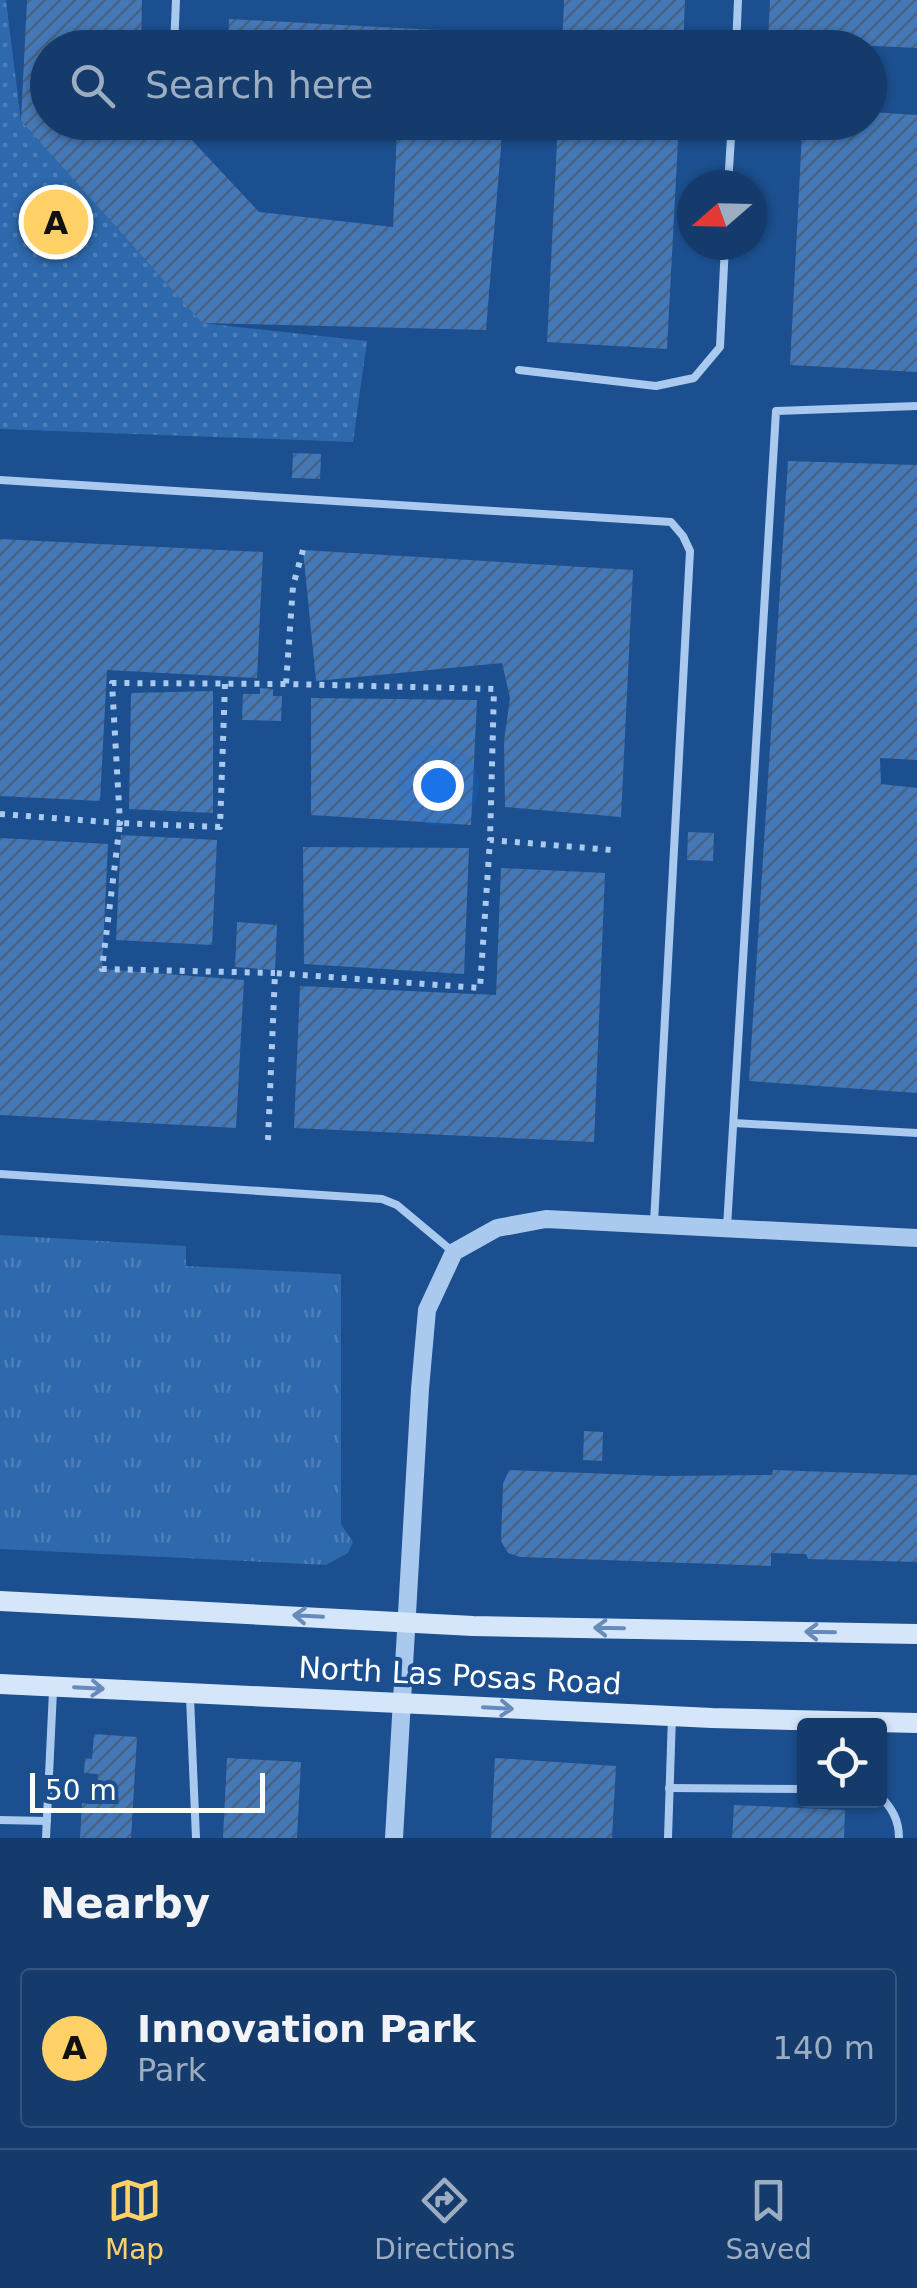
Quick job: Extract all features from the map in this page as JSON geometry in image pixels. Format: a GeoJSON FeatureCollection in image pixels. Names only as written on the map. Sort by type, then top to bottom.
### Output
{"type":"FeatureCollection","features":[{"type":"Feature","properties":{"kind":"main road","name":"North Las Posas Road"},"geometry":{"type":"LineString","coordinates":[[0,1601],[474,1626],[917,1634]]}},
{"type":"Feature","properties":{"kind":"main road","name":"North Las Posas Road"},"geometry":{"type":"LineString","coordinates":[[0,1684],[672,1716],[917,1723]]}},
{"type":"Feature","properties":{"kind":"street"},"geometry":{"type":"LineString","coordinates":[[394,1838],[427,1310],[454,1252],[497,1228],[546,1219],[917,1238]]}},
{"type":"Feature","properties":{"kind":"lane"},"geometry":{"type":"LineString","coordinates":[[175,30],[176,0]]}},
{"type":"Feature","properties":{"kind":"lane"},"geometry":{"type":"LineString","coordinates":[[737,30],[738,0]]}},
{"type":"Feature","properties":{"kind":"lane"},"geometry":{"type":"LineString","coordinates":[[729,170],[731,140]]}},
{"type":"Feature","properties":{"kind":"lane"},"geometry":{"type":"LineString","coordinates":[[518,370],[656,386],[694,378],[720,347],[724,260]]}},
{"type":"Feature","properties":{"kind":"lane"},"geometry":{"type":"LineString","coordinates":[[728,1226],[776,411],[917,406]]}},
{"type":"Feature","properties":{"kind":"lane"},"geometry":{"type":"LineString","coordinates":[[0,480],[671,522],[690,552],[654,1223]]}},
{"type":"Feature","properties":{"kind":"lane"},"geometry":{"type":"LineString","coordinates":[[734,1122],[917,1133]]}},
{"type":"Feature","properties":{"kind":"lane"},"geometry":{"type":"LineString","coordinates":[[0,1174],[382,1200],[398,1205],[454,1252]]}},
{"type":"Feature","properties":{"kind":"lane"},"geometry":{"type":"LineString","coordinates":[[46,1838],[54,1686]]}},
{"type":"Feature","properties":{"kind":"lane"},"geometry":{"type":"LineString","coordinates":[[190,1693],[196,1838]]}},
{"type":"Feature","properties":{"kind":"lane"},"geometry":{"type":"LineString","coordinates":[[668,1838],[672,1716]]}},
{"type":"Feature","properties":{"kind":"lane"},"geometry":{"type":"LineString","coordinates":[[670,1788],[797,1789]]}},
{"type":"Feature","properties":{"kind":"lane"},"geometry":{"type":"LineString","coordinates":[[887,1803],[899,1828],[898,1838]]}},
{"type":"Feature","properties":{"kind":"lane"},"geometry":{"type":"LineString","coordinates":[[0,1820],[47,1821]]}},
{"type":"Feature","properties":{"kind":"path"},"geometry":{"type":"LineString","coordinates":[[286,684],[293,586],[304,550]]}},
{"type":"Feature","properties":{"kind":"path"},"geometry":{"type":"LineString","coordinates":[[112,683],[286,684],[494,689],[490,840],[480,988],[275,973],[102,969],[120,823],[112,683]]}},
{"type":"Feature","properties":{"kind":"path"},"geometry":{"type":"LineString","coordinates":[[0,814],[220,827],[225,684]]}},
{"type":"Feature","properties":{"kind":"path"},"geometry":{"type":"LineString","coordinates":[[490,840],[612,850]]}},
{"type":"Feature","properties":{"kind":"path"},"geometry":{"type":"LineString","coordinates":[[268,1140],[275,973]]}},
{"type":"Feature","properties":{"kind":"green space"},"geometry":{"type":"Polygon","coordinates":[[[0,0],[6,0],[21,121],[30,131],[30,140],[38,140],[202,323],[367,341],[353,442],[0,429],[0,0]]]}},
{"type":"Feature","properties":{"kind":"green space"},"geometry":{"type":"Polygon","coordinates":[[[0,1235],[186,1246],[186,1266],[341,1274],[341,1524],[353,1542],[348,1553],[326,1565],[0,1549],[0,1235]]]}},
{"type":"Feature","properties":{"kind":"building"},"geometry":{"type":"Polygon","coordinates":[[[27,0],[142,0],[141,30],[30,30],[30,131],[21,121],[27,0]]]}},
{"type":"Feature","properties":{"kind":"building"},"geometry":{"type":"Polygon","coordinates":[[[564,0],[685,0],[684,30],[563,30],[564,0]]]}},
{"type":"Feature","properties":{"kind":"building"},"geometry":{"type":"Polygon","coordinates":[[[770,0],[917,0],[917,48],[887,47],[887,30],[769,30],[770,0]]]}},
{"type":"Feature","properties":{"kind":"building"},"geometry":{"type":"Polygon","coordinates":[[[229,19],[435,30],[229,30],[229,19]]]}},
{"type":"Feature","properties":{"kind":"building"},"geometry":{"type":"Polygon","coordinates":[[[887,113],[917,115],[917,372],[790,365],[802,140],[887,140],[887,113]]]}},
{"type":"Feature","properties":{"kind":"building"},"geometry":{"type":"Polygon","coordinates":[[[38,140],[192,140],[259,212],[393,227],[397,140],[502,140],[486,330],[202,323],[38,140]]]}},
{"type":"Feature","properties":{"kind":"building"},"geometry":{"type":"Polygon","coordinates":[[[557,140],[678,140],[667,349],[547,342],[557,140]]]}},
{"type":"Feature","properties":{"kind":"building"},"geometry":{"type":"Polygon","coordinates":[[[293,453],[321,454],[320,479],[292,478],[293,453]]]}},
{"type":"Feature","properties":{"kind":"building"},"geometry":{"type":"Polygon","coordinates":[[[788,461],[917,465],[917,760],[880,758],[881,784],[917,788],[917,1093],[749,1081],[788,461]]]}},
{"type":"Feature","properties":{"kind":"building"},"geometry":{"type":"Polygon","coordinates":[[[0,539],[263,552],[257,678],[107,670],[100,801],[0,796],[0,539]]]}},
{"type":"Feature","properties":{"kind":"building"},"geometry":{"type":"Polygon","coordinates":[[[303,550],[633,570],[621,817],[505,807],[504,741],[510,698],[502,663],[316,681],[303,550]]]}},
{"type":"Feature","properties":{"kind":"building"},"geometry":{"type":"Polygon","coordinates":[[[260,688],[273,689],[273,696],[282,696],[281,721],[242,720],[243,694],[260,694],[260,688]]]}},
{"type":"Feature","properties":{"kind":"building"},"geometry":{"type":"Polygon","coordinates":[[[213,691],[213,813],[129,809],[131,693],[213,691]]]}},
{"type":"Feature","properties":{"kind":"building"},"geometry":{"type":"Polygon","coordinates":[[[311,698],[477,700],[471,825],[311,815],[311,698]]]}},
{"type":"Feature","properties":{"kind":"building"},"geometry":{"type":"Polygon","coordinates":[[[688,832],[714,833],[713,861],[687,860],[688,832]]]}},
{"type":"Feature","properties":{"kind":"building"},"geometry":{"type":"Polygon","coordinates":[[[121,835],[217,840],[212,945],[116,940],[121,835]]]}},
{"type":"Feature","properties":{"kind":"building"},"geometry":{"type":"Polygon","coordinates":[[[0,838],[108,844],[102,969],[244,980],[236,1128],[0,1115],[0,838]]]}},
{"type":"Feature","properties":{"kind":"building"},"geometry":{"type":"Polygon","coordinates":[[[303,847],[469,848],[464,974],[304,964],[303,847]]]}},
{"type":"Feature","properties":{"kind":"building"},"geometry":{"type":"Polygon","coordinates":[[[501,868],[605,873],[594,1142],[294,1128],[300,986],[496,995],[501,868]]]}},
{"type":"Feature","properties":{"kind":"building"},"geometry":{"type":"Polygon","coordinates":[[[237,922],[277,925],[275,970],[235,967],[237,922]]]}},
{"type":"Feature","properties":{"kind":"building"},"geometry":{"type":"Polygon","coordinates":[[[584,1431],[603,1432],[602,1461],[583,1460],[584,1431]]]}},
{"type":"Feature","properties":{"kind":"building"},"geometry":{"type":"Polygon","coordinates":[[[509,1470],[664,1476],[772,1475],[773,1470],[917,1475],[917,1562],[808,1559],[806,1554],[771,1553],[771,1566],[520,1557],[508,1553],[501,1541],[503,1484],[509,1470]]]}},
{"type":"Feature","properties":{"kind":"building"},"geometry":{"type":"Polygon","coordinates":[[[94,1734],[137,1737],[131,1838],[80,1838],[82,1803],[96,1804],[98,1774],[84,1773],[85,1758],[92,1759],[94,1734]]]}},
{"type":"Feature","properties":{"kind":"building"},"geometry":{"type":"Polygon","coordinates":[[[227,1758],[301,1762],[297,1838],[223,1838],[227,1758]]]}},
{"type":"Feature","properties":{"kind":"building"},"geometry":{"type":"Polygon","coordinates":[[[495,1758],[616,1766],[612,1838],[491,1838],[495,1758]]]}},
{"type":"Feature","properties":{"kind":"building"},"geometry":{"type":"Polygon","coordinates":[[[734,1805],[845,1810],[844,1838],[732,1838],[734,1805]]]}},
{"type":"Feature","properties":{"kind":"place","name":"Innovation Park"},"geometry":{"type":"Point","coordinates":[56,222]}}]}
